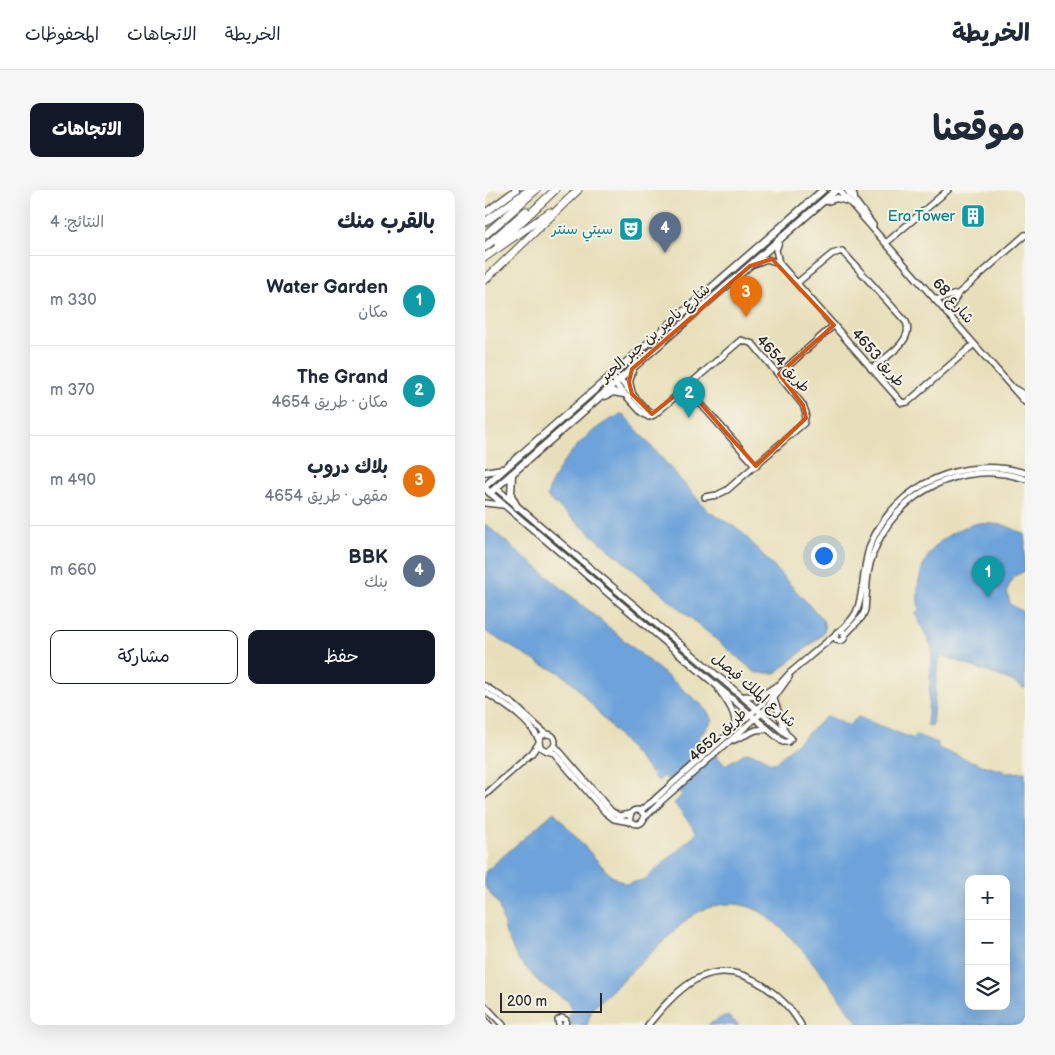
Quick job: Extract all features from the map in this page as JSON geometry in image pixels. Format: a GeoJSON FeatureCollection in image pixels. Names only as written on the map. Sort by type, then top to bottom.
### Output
{"type":"FeatureCollection","features":[{"type":"Feature","properties":{"kind":"highway"},"geometry":{"type":"LineString","coordinates":[[485,222],[529,190]]}},
{"type":"Feature","properties":{"kind":"highway"},"geometry":{"type":"LineString","coordinates":[[485,235],[536,190]]}},
{"type":"Feature","properties":{"kind":"highway"},"geometry":{"type":"LineString","coordinates":[[485,247],[550,190]]}},
{"type":"Feature","properties":{"kind":"highway"},"geometry":{"type":"LineString","coordinates":[[485,256],[555,190]]}},
{"type":"Feature","properties":{"kind":"highway"},"geometry":{"type":"LineString","coordinates":[[485,256],[578,190]]}},
{"type":"Feature","properties":{"kind":"highway"},"geometry":{"type":"LineString","coordinates":[[485,280],[578,190]]}},
{"type":"Feature","properties":{"kind":"main road"},"geometry":{"type":"LineString","coordinates":[[485,212],[516,190]]}},
{"type":"Feature","properties":{"kind":"main road"},"geometry":{"type":"LineString","coordinates":[[818,207],[831,190]]}},
{"type":"Feature","properties":{"kind":"main road","name":"شارع ناصر بن جبر الجبر"},"geometry":{"type":"LineString","coordinates":[[496,488],[837,190]]}},
{"type":"Feature","properties":{"kind":"main road"},"geometry":{"type":"LineString","coordinates":[[818,207],[837,198],[851,199],[852,190]]}},
{"type":"Feature","properties":{"kind":"main road","name":"شارع ناصر بن جبر الجبر"},"geometry":{"type":"LineString","coordinates":[[487,486],[821,191]]}},
{"type":"Feature","properties":{"kind":"main road"},"geometry":{"type":"LineString","coordinates":[[599,398],[613,392],[628,394],[633,370]]}},
{"type":"Feature","properties":{"kind":"main road"},"geometry":{"type":"LineString","coordinates":[[485,472],[495,472],[508,466]]}},
{"type":"Feature","properties":{"kind":"main road"},"geometry":{"type":"LineString","coordinates":[[512,474],[511,495],[517,507]]}},
{"type":"Feature","properties":{"kind":"main road","name":"شارع الملك فيصل"},"geometry":{"type":"LineString","coordinates":[[487,486],[496,488]]}},
{"type":"Feature","properties":{"kind":"street","name":"شارع 68"},"geometry":{"type":"LineString","coordinates":[[837,190],[851,199],[869,217],[875,230],[1025,402]]}},
{"type":"Feature","properties":{"kind":"street","name":"شارع 68"},"geometry":{"type":"LineString","coordinates":[[847,190],[851,199]]}},
{"type":"Feature","properties":{"kind":"street"},"geometry":{"type":"LineString","coordinates":[[886,243],[948,190]]}},
{"type":"Feature","properties":{"kind":"street"},"geometry":{"type":"LineString","coordinates":[[947,314],[957,294],[1025,235]]}},
{"type":"Feature","properties":{"kind":"street"},"geometry":{"type":"LineString","coordinates":[[779,241],[776,250],[779,263]]}},
{"type":"Feature","properties":{"kind":"street"},"geometry":{"type":"LineString","coordinates":[[797,283],[831,254],[842,252],[906,322],[909,329],[906,338],[871,369]]}},
{"type":"Feature","properties":{"kind":"street"},"geometry":{"type":"LineString","coordinates":[[750,266],[763,260],[772,260],[779,263]]}},
{"type":"Feature","properties":{"kind":"street","name":"طريق 4653"},"geometry":{"type":"LineString","coordinates":[[779,263],[899,401],[907,403],[974,344]]}},
{"type":"Feature","properties":{"kind":"street"},"geometry":{"type":"LineString","coordinates":[[935,300],[957,294]]}},
{"type":"Feature","properties":{"kind":"street","name":"طريق 4653"},"geometry":{"type":"LineString","coordinates":[[779,374],[834,325]]}},
{"type":"Feature","properties":{"kind":"street","name":"طريق 4654"},"geometry":{"type":"LineString","coordinates":[[628,394],[648,412],[656,413],[741,340],[751,343],[779,374],[803,405],[806,413],[805,421],[756,466],[724,492],[705,498]]}},
{"type":"Feature","properties":{"kind":"street"},"geometry":{"type":"LineString","coordinates":[[611,375],[628,394]]}},
{"type":"Feature","properties":{"kind":"street"},"geometry":{"type":"LineString","coordinates":[[686,387],[756,466]]}},
{"type":"Feature","properties":{"kind":"street"},"geometry":{"type":"LineString","coordinates":[[1012,388],[1025,395]]}},
{"type":"Feature","properties":{"kind":"street"},"geometry":{"type":"LineString","coordinates":[[1024,472],[991,467],[965,469],[935,478],[904,499],[889,514],[872,542],[865,564],[857,611],[836,637],[841,640],[862,617],[865,610],[869,566],[877,544],[890,521],[906,504],[928,488],[964,474],[991,472],[1025,479]]}},
{"type":"Feature","properties":{"kind":"street","name":"شارع الملك فيصل"},"geometry":{"type":"LineString","coordinates":[[487,486],[503,505],[785,743],[791,738],[496,488]]}},
{"type":"Feature","properties":{"kind":"street"},"geometry":{"type":"LineString","coordinates":[[485,503],[503,505]]}},
{"type":"Feature","properties":{"kind":"street"},"geometry":{"type":"LineString","coordinates":[[840,631],[844,636]]}},
{"type":"Feature","properties":{"kind":"street","name":"طريق 4652"},"geometry":{"type":"LineString","coordinates":[[645,817],[657,801],[726,742],[753,716],[782,681],[836,637]]}},
{"type":"Feature","properties":{"kind":"street","name":"طريق 4652"},"geometry":{"type":"LineString","coordinates":[[759,710],[774,699],[797,667]]}},
{"type":"Feature","properties":{"kind":"street"},"geometry":{"type":"LineString","coordinates":[[737,691],[746,697],[759,697],[782,681]]}},
{"type":"Feature","properties":{"kind":"street"},"geometry":{"type":"LineString","coordinates":[[715,684],[732,710],[735,721],[734,730]]}},
{"type":"Feature","properties":{"kind":"street"},"geometry":{"type":"LineString","coordinates":[[485,686],[513,704],[546,734],[553,736],[557,751],[611,811],[622,816],[630,814],[631,822]]}},
{"type":"Feature","properties":{"kind":"street"},"geometry":{"type":"LineString","coordinates":[[485,692],[517,714],[535,732],[539,742],[546,750],[554,754],[605,812],[614,819],[640,823],[645,817],[641,810]]}},
{"type":"Feature","properties":{"kind":"street"},"geometry":{"type":"LineString","coordinates":[[774,699],[779,718],[788,735]]}},
{"type":"Feature","properties":{"kind":"street","name":"طريق 4652"},"geometry":{"type":"LineString","coordinates":[[726,742],[734,730],[753,716]]}},
{"type":"Feature","properties":{"kind":"street"},"geometry":{"type":"LineString","coordinates":[[726,742],[756,730],[769,729]]}},
{"type":"Feature","properties":{"kind":"street"},"geometry":{"type":"LineString","coordinates":[[485,795],[533,753],[546,734]]}},
{"type":"Feature","properties":{"kind":"street"},"geometry":{"type":"LineString","coordinates":[[533,753],[555,746]]}},
{"type":"Feature","properties":{"kind":"street","name":"طريق 4652"},"geometry":{"type":"LineString","coordinates":[[630,814],[657,801]]}},
{"type":"Feature","properties":{"kind":"street"},"geometry":{"type":"LineString","coordinates":[[648,1025],[663,1008],[695,980],[706,974],[722,971],[741,974],[763,986],[784,1002],[802,1024]]}},
{"type":"Feature","properties":{"kind":"street"},"geometry":{"type":"LineString","coordinates":[[485,1006],[497,1016],[503,1025]]}},
{"type":"Feature","properties":{"kind":"street"},"geometry":{"type":"LineString","coordinates":[[559,1025],[558,1020],[562,1018],[566,1020],[565,1025]]}},
{"type":"Feature","properties":{"kind":"highlighted area"},"geometry":{"type":"Polygon","coordinates":[[[772,259],[834,325],[779,374],[803,405],[806,418],[756,466],[686,387],[652,414],[632,394],[629,382],[632,369],[750,266],[772,259]]]}},
{"type":"Feature","properties":{"kind":"water"},"geometry":{"type":"Polygon","coordinates":[[[623,414],[708,511],[740,530],[823,620],[825,629],[821,636],[776,673],[756,673],[547,497],[558,471],[576,447],[599,427],[623,414]]]}},
{"type":"Feature","properties":{"kind":"water"},"geometry":{"type":"Polygon","coordinates":[[[979,523],[1004,525],[1025,534],[1025,571],[1014,576],[1007,590],[1010,604],[1025,613],[1025,689],[1010,680],[943,656],[938,661],[932,726],[927,725],[932,648],[915,613],[919,611],[919,580],[929,554],[938,543],[963,528],[979,523]]]}},
{"type":"Feature","properties":{"kind":"water"},"geometry":{"type":"Polygon","coordinates":[[[485,524],[704,707],[713,720],[699,737],[725,765],[747,752],[763,757],[770,763],[775,763],[827,716],[848,726],[858,717],[914,739],[916,735],[938,743],[938,748],[985,766],[1004,771],[1005,773],[1025,772],[1025,1025],[859,1025],[812,962],[784,931],[757,910],[748,906],[729,904],[710,907],[685,921],[592,1009],[587,1025],[568,1025],[571,1009],[569,1002],[540,983],[517,958],[506,934],[499,905],[485,887],[485,872],[554,812],[610,875],[626,884],[644,880],[695,835],[696,831],[674,803],[682,795],[664,776],[658,781],[573,683],[559,672],[540,664],[485,631],[485,524]]]}},
{"type":"Feature","properties":{"kind":"water"},"geometry":{"type":"Polygon","coordinates":[[[724,1016],[729,1017],[739,1025],[708,1025],[724,1016]]]}},
{"type":"Feature","properties":{"kind":"place","name":"Era Tower"},"geometry":{"type":"Point","coordinates":[973,216]}},
{"type":"Feature","properties":{"kind":"place","name":"سيتي سنتر"},"geometry":{"type":"Point","coordinates":[631,229]}},
{"type":"Feature","properties":{"kind":"place","name":"BBK"},"geometry":{"type":"Point","coordinates":[665,253]}},
{"type":"Feature","properties":{"kind":"place","name":"بلاك دروب"},"geometry":{"type":"Point","coordinates":[746,317]}},
{"type":"Feature","properties":{"kind":"place","name":"The Grand"},"geometry":{"type":"Point","coordinates":[689,418]}},
{"type":"Feature","properties":{"kind":"place","name":"Water Garden"},"geometry":{"type":"Point","coordinates":[988,597]}}]}
